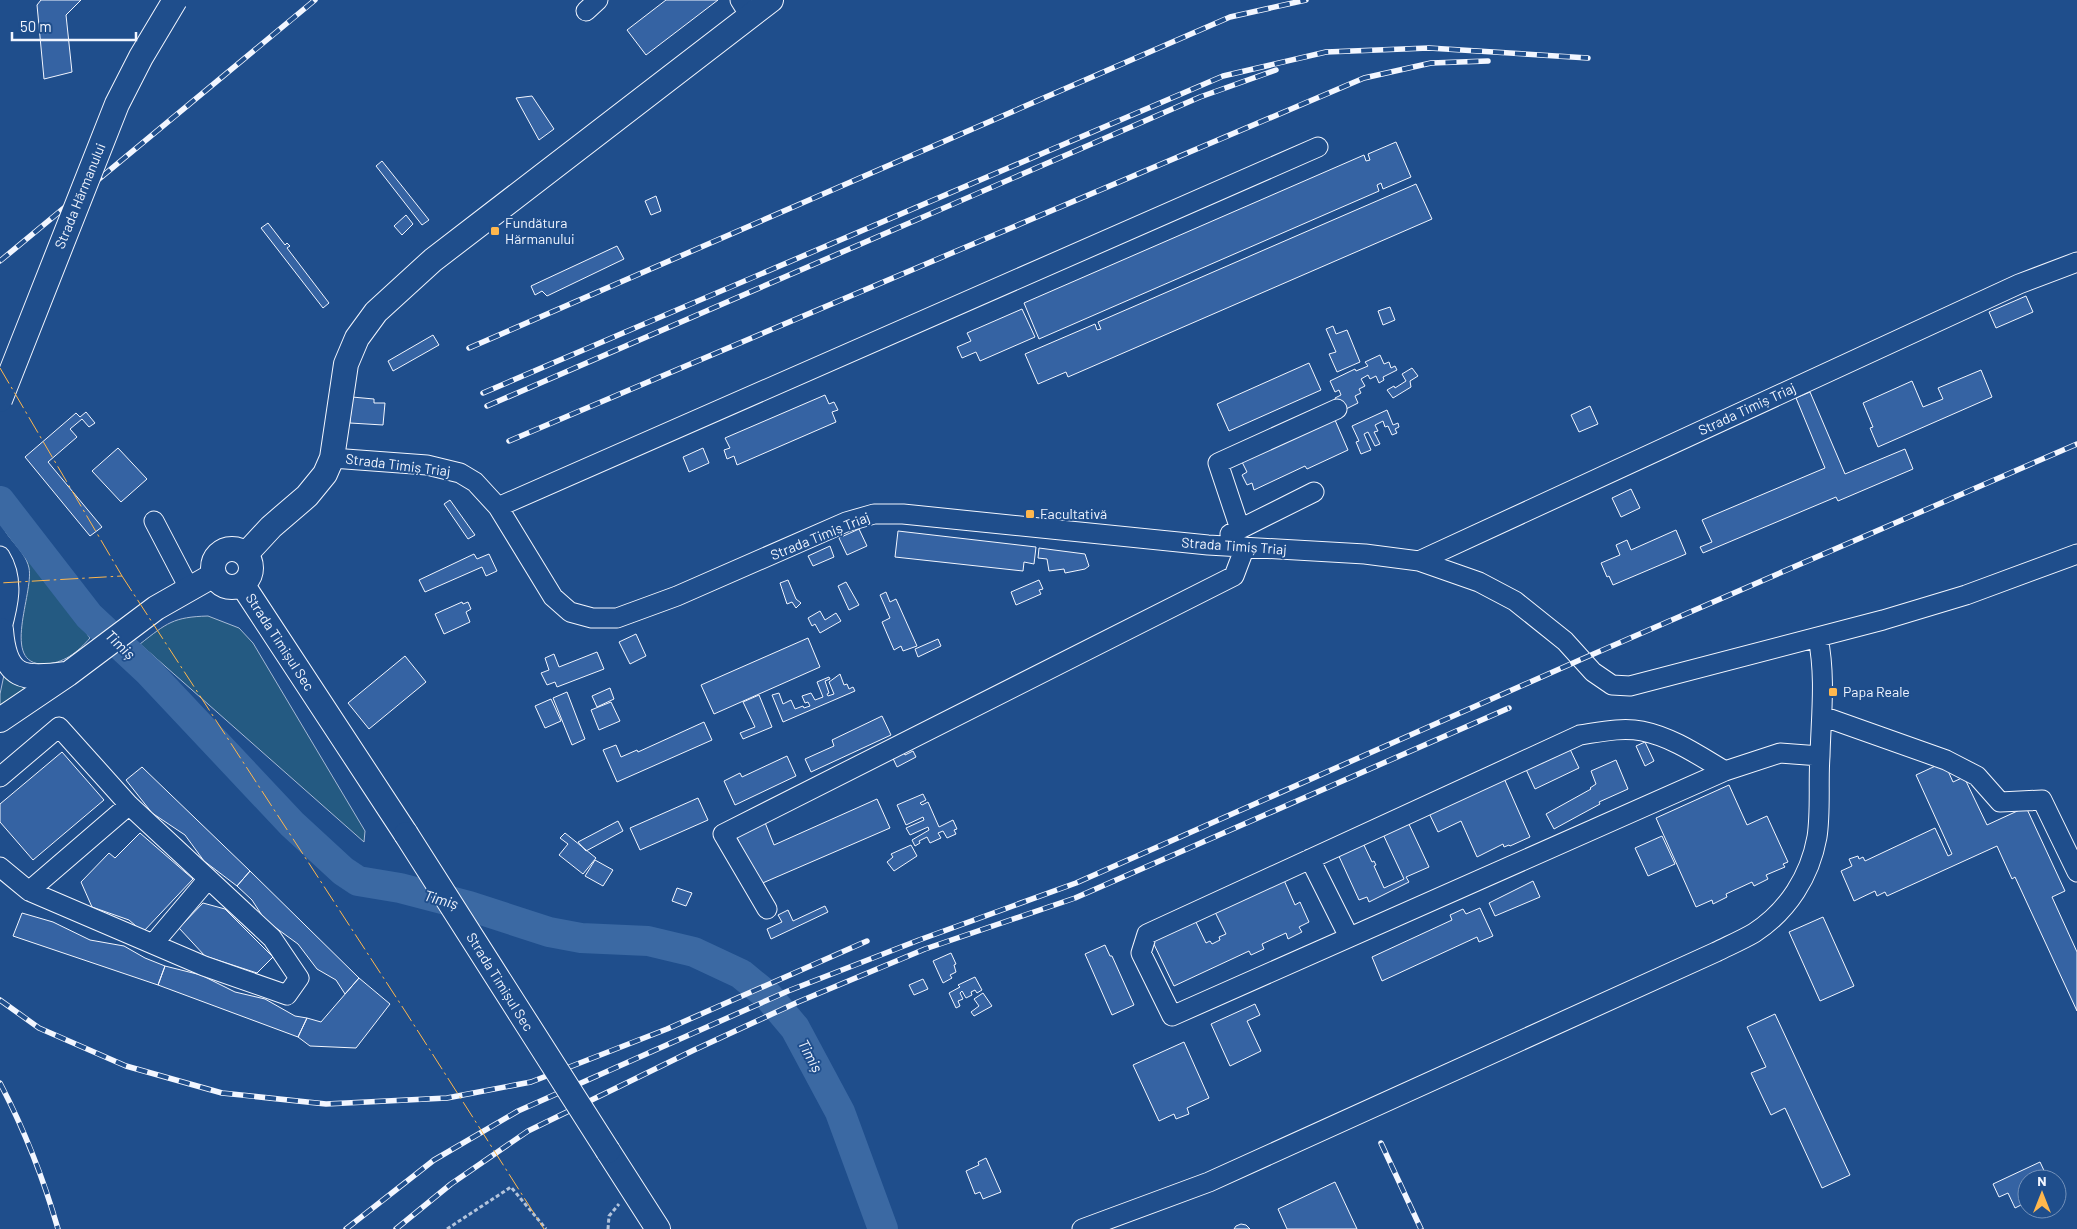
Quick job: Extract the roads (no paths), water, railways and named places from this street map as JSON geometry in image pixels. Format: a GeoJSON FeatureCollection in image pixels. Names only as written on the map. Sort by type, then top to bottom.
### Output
{"type":"FeatureCollection","features":[{"type":"Feature","properties":{"kind":"main road","name":"Strada Hărmanului"},"geometry":{"type":"LineString","coordinates":[[0,400],[117,104],[140,57],[175,0]]}},
{"type":"Feature","properties":{"kind":"main road"},"geometry":{"type":"LineString","coordinates":[[246,554],[271,527],[316,486],[325,474],[332,458],[346,364],[357,338],[376,312],[433,260],[745,8],[771,0]]}},
{"type":"Feature","properties":{"kind":"main road"},"geometry":{"type":"LineString","coordinates":[[235,548],[246,554],[252,566],[249,578],[242,584],[234,587],[228,587],[217,580],[214,575],[214,562],[222,551],[235,548]]}},
{"type":"Feature","properties":{"kind":"main road"},"geometry":{"type":"LineString","coordinates":[[0,720],[68,674],[156,608],[188,588],[214,575]]}},
{"type":"Feature","properties":{"kind":"main road","name":"Strada Timișul Sec"},"geometry":{"type":"LineString","coordinates":[[242,584],[406,834],[658,1229]]}},
{"type":"Feature","properties":{"kind":"main road"},"geometry":{"type":"LineString","coordinates":[[1,633],[6,657],[16,672],[27,676],[40,677],[68,674]]}},
{"type":"Feature","properties":{"kind":"street"},"geometry":{"type":"LineString","coordinates":[[498,506],[1318,147]]}},
{"type":"Feature","properties":{"kind":"street","name":"Strada Timiș Triaj"},"geometry":{"type":"LineString","coordinates":[[1419,561],[2018,284],[2077,262]]}},
{"type":"Feature","properties":{"kind":"street"},"geometry":{"type":"LineString","coordinates":[[1240,529],[1218,463],[1337,409]]}},
{"type":"Feature","properties":{"kind":"street","name":"Strada Timiș Triaj"},"geometry":{"type":"LineString","coordinates":[[332,458],[427,466],[460,473],[475,482],[498,506],[553,597],[570,612],[592,618],[617,618],[677,596],[846,522],[874,514],[903,514],[1208,545],[1365,554],[1419,561],[1479,582],[1515,601],[1566,641],[1593,672],[1612,685],[1630,686],[1818,638],[1966,596],[2077,554]]}},
{"type":"Feature","properties":{"kind":"street"},"geometry":{"type":"LineString","coordinates":[[1208,545],[1314,492]]}},
{"type":"Feature","properties":{"kind":"street"},"geometry":{"type":"LineString","coordinates":[[154,521],[188,588]]}},
{"type":"Feature","properties":{"kind":"street"},"geometry":{"type":"LineString","coordinates":[[767,909],[723,834],[1234,576],[1245,547]]}},
{"type":"Feature","properties":{"kind":"street"},"geometry":{"type":"LineString","coordinates":[[0,556],[8,574],[10,586],[1,633]]}},
{"type":"Feature","properties":{"kind":"street"},"geometry":{"type":"LineString","coordinates":[[1082,1229],[1209,1182],[1754,933],[1781,910],[1799,886],[1811,862],[1817,835],[1823,661],[1818,638]]}},
{"type":"Feature","properties":{"kind":"street"},"geometry":{"type":"LineString","coordinates":[[1822,716],[1946,760],[1977,776],[2000,802],[2042,800],[2077,872]]}},
{"type":"Feature","properties":{"kind":"street"},"geometry":{"type":"LineString","coordinates":[[0,777],[59,727],[129,805],[272,938],[299,978],[287,995],[204,966],[29,891],[0,867]]}},
{"type":"Feature","properties":{"kind":"street"},"geometry":{"type":"LineString","coordinates":[[1724,771],[1672,740],[1641,731],[1612,730],[1580,735],[1147,934],[1141,953],[1172,1016],[1724,771],[1780,753],[1820,756]]}},
{"type":"Feature","properties":{"kind":"street"},"geometry":{"type":"LineString","coordinates":[[29,891],[129,805]]}},
{"type":"Feature","properties":{"kind":"street"},"geometry":{"type":"LineString","coordinates":[[1310,859],[1349,937]]}},
{"type":"Feature","properties":{"kind":"street"},"geometry":{"type":"LineString","coordinates":[[153,944],[208,878]]}},
{"type":"Feature","properties":{"kind":"waterway","name":"Timiș"},"geometry":{"type":"LineString","coordinates":[[0,501],[89,616],[148,671],[292,824],[343,871],[358,881],[400,888],[469,906],[549,932],[581,938],[648,941],[694,952],[741,974],[768,996],[795,1028],[840,1112],[883,1229]]}},
{"type":"Feature","properties":{"kind":"railway"},"geometry":{"type":"LineString","coordinates":[[0,261],[315,0]]}},
{"type":"Feature","properties":{"kind":"railway"},"geometry":{"type":"LineString","coordinates":[[469,348],[1230,17],[1306,0]]}},
{"type":"Feature","properties":{"kind":"railway"},"geometry":{"type":"LineString","coordinates":[[483,393],[1223,76],[1326,52],[1429,48],[1588,58]]}},
{"type":"Feature","properties":{"kind":"railway"},"geometry":{"type":"LineString","coordinates":[[509,441],[1364,78],[1431,63],[1488,61]]}},
{"type":"Feature","properties":{"kind":"railway"},"geometry":{"type":"LineString","coordinates":[[487,406],[1200,97],[1276,70]]}},
{"type":"Feature","properties":{"kind":"railway"},"geometry":{"type":"LineString","coordinates":[[346,1229],[434,1160],[518,1111],[788,991],[919,940],[1076,883],[1582,659],[2077,444]]}},
{"type":"Feature","properties":{"kind":"railway"},"geometry":{"type":"LineString","coordinates":[[396,1229],[451,1184],[528,1131],[694,1050],[798,1002],[925,949],[1075,898],[1509,708]]}},
{"type":"Feature","properties":{"kind":"railway"},"geometry":{"type":"LineString","coordinates":[[0,1000],[39,1028],[126,1066],[222,1093],[326,1104],[447,1098],[531,1082],[667,1029],[867,941]]}},
{"type":"Feature","properties":{"kind":"railway"},"geometry":{"type":"LineString","coordinates":[[0,1083],[33,1154],[58,1229]]}},
{"type":"Feature","properties":{"kind":"railway"},"geometry":{"type":"LineString","coordinates":[[1381,1143],[1421,1229]]}},
{"type":"Feature","properties":{"kind":"place","name":"Fundătura Hărmanului"},"geometry":{"type":"Point","coordinates":[495,231]}},
{"type":"Feature","properties":{"kind":"place","name":"Facultativă"},"geometry":{"type":"Point","coordinates":[1030,514]}},
{"type":"Feature","properties":{"kind":"place","name":"Papa Reale"},"geometry":{"type":"Point","coordinates":[1833,692]}}]}
